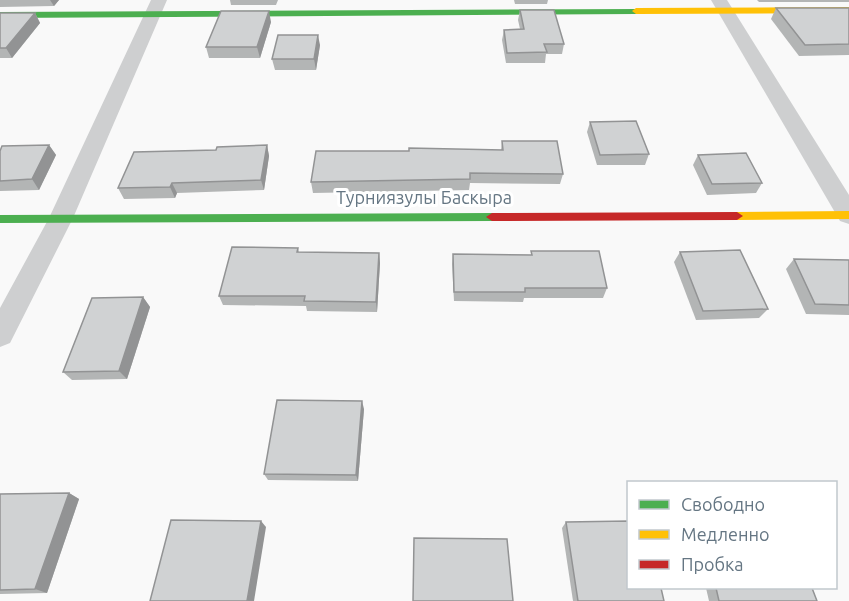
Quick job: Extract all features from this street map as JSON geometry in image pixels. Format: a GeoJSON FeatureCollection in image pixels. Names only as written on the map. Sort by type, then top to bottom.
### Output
{"type":"FeatureCollection","features":[{"type":"Feature","properties":{"kind":"street"},"geometry":{"type":"LineString","coordinates":[[722,5],[849,215]]}},
{"type":"Feature","properties":{"kind":"street"},"geometry":{"type":"LineString","coordinates":[[0,15],[155,7],[722,5],[849,10]]}},
{"type":"Feature","properties":{"kind":"street"},"geometry":{"type":"LineString","coordinates":[[0,335],[61,218],[155,7]]}},
{"type":"Feature","properties":{"kind":"street","name":"Турниязулы Баскыра"},"geometry":{"type":"LineString","coordinates":[[0,219],[849,215]]}},
{"type":"Feature","properties":{"kind":"building"},"geometry":{"type":"Polygon","coordinates":[[[776,8],[849,8],[849,44],[805,45],[776,8]]]}},
{"type":"Feature","properties":{"kind":"building"},"geometry":{"type":"Polygon","coordinates":[[[520,10],[554,10],[564,44],[544,44],[547,52],[507,53],[504,30],[524,29],[520,10]]]}},
{"type":"Feature","properties":{"kind":"building"},"geometry":{"type":"Polygon","coordinates":[[[221,11],[269,11],[257,47],[206,47],[221,11]]]}},
{"type":"Feature","properties":{"kind":"building"},"geometry":{"type":"Polygon","coordinates":[[[0,13],[35,13],[6,48],[0,48],[0,13]]]}},
{"type":"Feature","properties":{"kind":"building"},"geometry":{"type":"Polygon","coordinates":[[[278,35],[318,35],[314,59],[272,59],[278,35]]]}},
{"type":"Feature","properties":{"kind":"building"},"geometry":{"type":"Polygon","coordinates":[[[636,121],[649,154],[600,155],[590,122],[636,121]]]}},
{"type":"Feature","properties":{"kind":"building"},"geometry":{"type":"Polygon","coordinates":[[[502,141],[557,141],[563,174],[470,173],[470,179],[311,182],[316,151],[409,151],[409,148],[503,150],[502,141]]]}},
{"type":"Feature","properties":{"kind":"building"},"geometry":{"type":"Polygon","coordinates":[[[49,145],[32,179],[0,181],[2,146],[49,145]]]}},
{"type":"Feature","properties":{"kind":"building"},"geometry":{"type":"Polygon","coordinates":[[[267,145],[261,180],[172,183],[170,187],[118,188],[134,152],[216,150],[217,147],[267,145]]]}},
{"type":"Feature","properties":{"kind":"building"},"geometry":{"type":"Polygon","coordinates":[[[746,153],[762,183],[712,184],[698,155],[746,153]]]}},
{"type":"Feature","properties":{"kind":"building"},"geometry":{"type":"Polygon","coordinates":[[[232,247],[298,248],[297,252],[379,253],[376,302],[304,301],[305,296],[219,296],[232,247]]]}},
{"type":"Feature","properties":{"kind":"building"},"geometry":{"type":"Polygon","coordinates":[[[740,250],[768,309],[703,311],[680,252],[740,250]]]}},
{"type":"Feature","properties":{"kind":"building"},"geometry":{"type":"Polygon","coordinates":[[[531,251],[599,251],[607,288],[525,288],[525,292],[454,292],[453,254],[532,255],[531,251]]]}},
{"type":"Feature","properties":{"kind":"building"},"geometry":{"type":"Polygon","coordinates":[[[794,259],[849,260],[849,305],[815,304],[794,259]]]}},
{"type":"Feature","properties":{"kind":"building"},"geometry":{"type":"Polygon","coordinates":[[[143,297],[119,371],[63,372],[92,298],[143,297]]]}},
{"type":"Feature","properties":{"kind":"building"},"geometry":{"type":"Polygon","coordinates":[[[277,400],[362,401],[356,475],[264,474],[277,400]]]}},
{"type":"Feature","properties":{"kind":"building"},"geometry":{"type":"Polygon","coordinates":[[[69,493],[35,589],[0,590],[0,494],[69,493]]]}},
{"type":"Feature","properties":{"kind":"building"},"geometry":{"type":"Polygon","coordinates":[[[171,520],[261,521],[247,601],[150,601],[171,520]]]}},
{"type":"Feature","properties":{"kind":"building"},"geometry":{"type":"Polygon","coordinates":[[[627,521],[627,589],[661,589],[664,601],[578,601],[566,522],[627,521]]]}},
{"type":"Feature","properties":{"kind":"building"},"geometry":{"type":"Polygon","coordinates":[[[414,538],[507,539],[513,601],[413,601],[414,538]]]}},
{"type":"Feature","properties":{"kind":"building"},"geometry":{"type":"Polygon","coordinates":[[[716,589],[812,589],[817,601],[719,601],[716,589]]]}},
{"type":"Feature","properties":{"kind":"traffic: fast"},"geometry":{"type":"LineString","coordinates":[[0,15],[636,11]]}},
{"type":"Feature","properties":{"kind":"traffic: fast"},"geometry":{"type":"LineString","coordinates":[[0,219],[492,217]]}},
{"type":"Feature","properties":{"kind":"traffic: slow"},"geometry":{"type":"LineString","coordinates":[[636,11],[849,10]]}},
{"type":"Feature","properties":{"kind":"traffic: slow"},"geometry":{"type":"LineString","coordinates":[[737,216],[849,215]]}},
{"type":"Feature","properties":{"kind":"traffic: jam"},"geometry":{"type":"LineString","coordinates":[[492,217],[737,216]]}}]}
